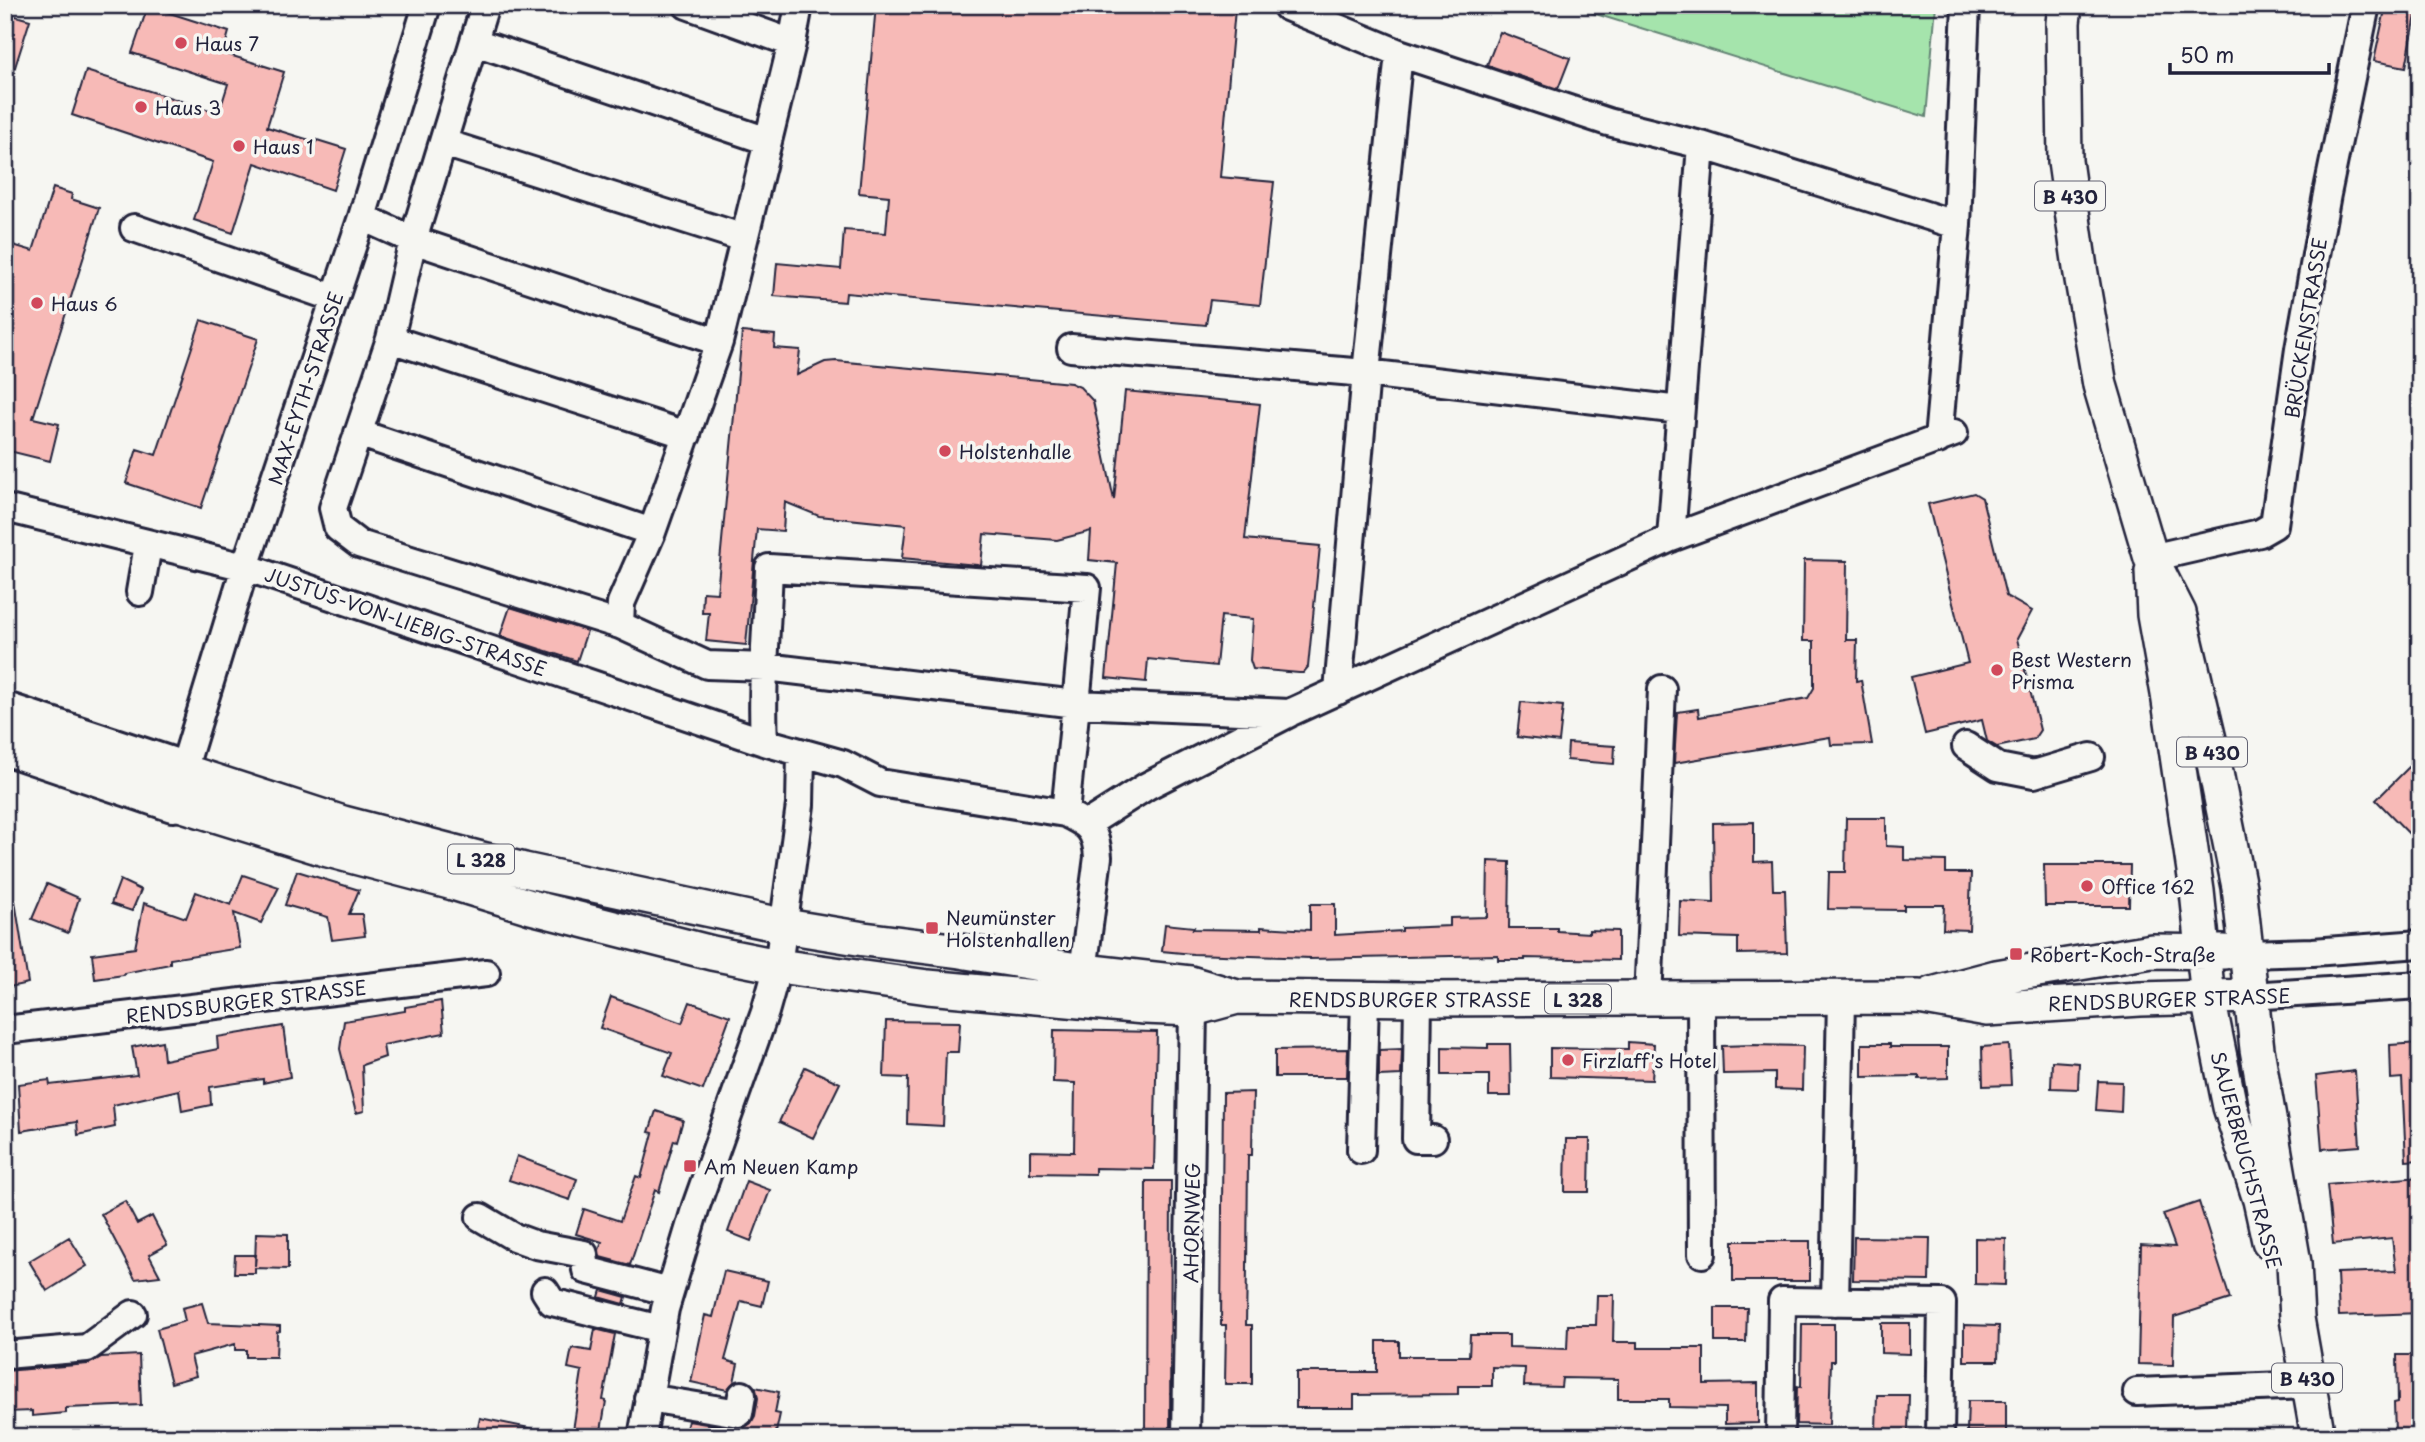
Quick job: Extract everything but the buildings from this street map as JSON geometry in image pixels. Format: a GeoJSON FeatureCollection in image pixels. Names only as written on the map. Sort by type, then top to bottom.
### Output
{"type":"FeatureCollection","features":[{"type":"Feature","properties":{"kind":"highway","name":"L 328"},"geometry":{"type":"LineString","coordinates":[[5,712],[178,786]]}},
{"type":"Feature","properties":{"kind":"highway","name":"L 328"},"geometry":{"type":"LineString","coordinates":[[5,745],[178,786]]}},
{"type":"Feature","properties":{"kind":"main road","name":"B 430"},"geometry":{"type":"LineString","coordinates":[[2065,5],[2065,161],[2100,385],[2151,558],[2179,613],[2237,874],[2251,996]]}},
{"type":"Feature","properties":{"kind":"main road","name":"B 430"},"geometry":{"type":"LineString","coordinates":[[2151,558],[2154,615],[2197,891],[2208,998]]}},
{"type":"Feature","properties":{"kind":"main road","name":"L 328"},"geometry":{"type":"LineString","coordinates":[[178,786],[343,823],[511,867],[785,926]]}},
{"type":"Feature","properties":{"kind":"main road","name":"L 328"},"geometry":{"type":"LineString","coordinates":[[178,786],[328,850],[531,907],[712,953],[778,965]]}},
{"type":"Feature","properties":{"kind":"main road","name":"RENDSBURGER STRASSE"},"geometry":{"type":"LineString","coordinates":[[785,926],[1083,971],[1189,983],[1237,997],[1919,997],[1987,1009],[2140,999],[2251,996]]}},
{"type":"Feature","properties":{"kind":"main road","name":"RENDSBURGER STRASSE"},"geometry":{"type":"LineString","coordinates":[[1919,997],[1996,977],[2152,951],[2247,954]]}},
{"type":"Feature","properties":{"kind":"main road","name":"RENDSBURGER STRASSE"},"geometry":{"type":"LineString","coordinates":[[778,965],[928,987],[1118,1005],[1194,1009],[1237,997]]}},
{"type":"Feature","properties":{"kind":"main road","name":"SAUERBRUCHSTRASSE"},"geometry":{"type":"LineString","coordinates":[[2251,996],[2257,1049],[2294,1264],[2297,1318],[2318,1437]]}},
{"type":"Feature","properties":{"kind":"main road","name":"SAUERBRUCHSTRASSE"},"geometry":{"type":"LineString","coordinates":[[2208,998],[2230,1107],[2260,1200],[2277,1275],[2297,1318]]}},
{"type":"Feature","properties":{"kind":"street","name":"MAX-EYTH-STRASSE"},"geometry":{"type":"LineString","coordinates":[[178,786],[246,567],[362,217],[427,5]]}},
{"type":"Feature","properties":{"kind":"street"},"geometry":{"type":"LineString","coordinates":[[485,5],[413,240],[390,340],[333,508],[338,528],[359,544],[621,625],[707,665],[766,667],[1076,704],[1289,713]]}},
{"type":"Feature","properties":{"kind":"street"},"geometry":{"type":"LineString","coordinates":[[687,5],[792,43]]}},
{"type":"Feature","properties":{"kind":"street"},"geometry":{"type":"LineString","coordinates":[[621,625],[621,603],[652,532],[719,342],[799,5]]}},
{"type":"Feature","properties":{"kind":"street"},"geometry":{"type":"LineString","coordinates":[[1076,819],[1289,713],[1671,538],[1946,437],[1966,5]]}},
{"type":"Feature","properties":{"kind":"street","name":"BRÜCKENSTRASSE"},"geometry":{"type":"LineString","coordinates":[[2151,558],[2260,533],[2274,525],[2299,349],[2327,194],[2366,5]]}},
{"type":"Feature","properties":{"kind":"street"},"geometry":{"type":"LineString","coordinates":[[1287,7],[1399,53],[1608,122],[1701,145],[1957,225]]}},
{"type":"Feature","properties":{"kind":"street"},"geometry":{"type":"LineString","coordinates":[[475,41],[768,141]]}},
{"type":"Feature","properties":{"kind":"street"},"geometry":{"type":"LineString","coordinates":[[1338,691],[1366,373],[1399,53]]}},
{"type":"Feature","properties":{"kind":"street"},"geometry":{"type":"LineString","coordinates":[[444,143],[744,238]]}},
{"type":"Feature","properties":{"kind":"street"},"geometry":{"type":"LineString","coordinates":[[1671,538],[1701,145]]}},
{"type":"Feature","properties":{"kind":"street"},"geometry":{"type":"LineString","coordinates":[[362,217],[413,240],[719,342]]}},
{"type":"Feature","properties":{"kind":"street"},"geometry":{"type":"LineString","coordinates":[[134,228],[334,298]]}},
{"type":"Feature","properties":{"kind":"street"},"geometry":{"type":"LineString","coordinates":[[390,340],[687,435]]}},
{"type":"Feature","properties":{"kind":"street"},"geometry":{"type":"LineString","coordinates":[[1071,348],[1366,373],[1680,410]]}},
{"type":"Feature","properties":{"kind":"street"},"geometry":{"type":"LineString","coordinates":[[358,433],[652,532]]}},
{"type":"Feature","properties":{"kind":"street","name":"JUSTUS-VON-LIEBIG-STRASSE"},"geometry":{"type":"LineString","coordinates":[[5,508],[246,567],[764,742],[843,764],[880,783],[1076,819]]}},
{"type":"Feature","properties":{"kind":"street"},"geometry":{"type":"LineString","coordinates":[[140,592],[148,545]]}},
{"type":"Feature","properties":{"kind":"street"},"geometry":{"type":"LineString","coordinates":[[764,742],[769,568],[1087,588],[1076,704],[1076,819],[1097,844],[1098,857],[1083,971],[1096,990],[1118,1005]]}},
{"type":"Feature","properties":{"kind":"street"},"geometry":{"type":"LineString","coordinates":[[1648,999],[1662,689]]}},
{"type":"Feature","properties":{"kind":"street"},"geometry":{"type":"LineString","coordinates":[[1966,746],[1998,767],[2034,774],[2091,757]]}},
{"type":"Feature","properties":{"kind":"street"},"geometry":{"type":"LineString","coordinates":[[642,1437],[670,1292],[696,1206],[768,1004],[778,965],[800,805],[801,754]]}},
{"type":"Feature","properties":{"kind":"street","name":"RENDSBURGER STRASSE"},"geometry":{"type":"LineString","coordinates":[[2247,954],[2420,944]]}},
{"type":"Feature","properties":{"kind":"street","name":"RENDSBURGER STRASSE"},"geometry":{"type":"LineString","coordinates":[[1029,997],[1073,982],[1083,971]]}},
{"type":"Feature","properties":{"kind":"street","name":"RENDSBURGER STRASSE"},"geometry":{"type":"LineString","coordinates":[[5,1030],[486,973]]}},
{"type":"Feature","properties":{"kind":"street","name":"RENDSBURGER STRASSE"},"geometry":{"type":"LineString","coordinates":[[2251,996],[2420,985]]}},
{"type":"Feature","properties":{"kind":"street"},"geometry":{"type":"LineString","coordinates":[[1835,1302],[1841,998]]}},
{"type":"Feature","properties":{"kind":"street"},"geometry":{"type":"LineString","coordinates":[[1361,1150],[1366,999]]}},
{"type":"Feature","properties":{"kind":"street"},"geometry":{"type":"LineString","coordinates":[[1419,999],[1416,1139],[1433,1139]]}},
{"type":"Feature","properties":{"kind":"street"},"geometry":{"type":"LineString","coordinates":[[1701,999],[1702,1254]]}},
{"type":"Feature","properties":{"kind":"street","name":"AHORNWEG"},"geometry":{"type":"LineString","coordinates":[[1186,1437],[1194,1009]]}},
{"type":"Feature","properties":{"kind":"street"},"geometry":{"type":"LineString","coordinates":[[480,1216],[514,1237],[536,1245],[584,1254],[586,1270],[670,1292]]}},
{"type":"Feature","properties":{"kind":"street"},"geometry":{"type":"LineString","coordinates":[[545,1291],[552,1303],[661,1329]]}},
{"type":"Feature","properties":{"kind":"street"},"geometry":{"type":"LineString","coordinates":[[1780,1437],[1782,1301],[1942,1303],[1940,1437]]}},
{"type":"Feature","properties":{"kind":"street"},"geometry":{"type":"LineString","coordinates":[[5,1355],[87,1348],[133,1314]]}},
{"type":"Feature","properties":{"kind":"street"},"geometry":{"type":"LineString","coordinates":[[2137,1392],[2308,1385]]}},
{"type":"Feature","properties":{"kind":"street"},"geometry":{"type":"LineString","coordinates":[[648,1398],[738,1413],[742,1395]]}},
{"type":"Feature","properties":{"kind":"green space"},"geometry":{"type":"Polygon","coordinates":[[[1567,5],[1936,5],[1926,117],[1567,5]]]}},
{"type":"Feature","properties":{"kind":"place","name":"Haus 7"},"geometry":{"type":"Point","coordinates":[181,43]}},
{"type":"Feature","properties":{"kind":"place","name":"Haus 3"},"geometry":{"type":"Point","coordinates":[141,107]}},
{"type":"Feature","properties":{"kind":"place","name":"Haus 1"},"geometry":{"type":"Point","coordinates":[239,146]}},
{"type":"Feature","properties":{"kind":"place","name":"Haus 6"},"geometry":{"type":"Point","coordinates":[37,303]}},
{"type":"Feature","properties":{"kind":"place","name":"Holstenhalle"},"geometry":{"type":"Point","coordinates":[945,451]}},
{"type":"Feature","properties":{"kind":"place","name":"Best Western Prisma"},"geometry":{"type":"Point","coordinates":[1997,670]}},
{"type":"Feature","properties":{"kind":"place","name":"Office 162"},"geometry":{"type":"Point","coordinates":[2087,886]}},
{"type":"Feature","properties":{"kind":"place","name":"Neumünster Holstenhallen"},"geometry":{"type":"Point","coordinates":[932,928]}},
{"type":"Feature","properties":{"kind":"place","name":"Robert-Koch-Straße"},"geometry":{"type":"Point","coordinates":[2016,954]}},
{"type":"Feature","properties":{"kind":"place","name":"Firzlaff's Hotel"},"geometry":{"type":"Point","coordinates":[1568,1060]}},
{"type":"Feature","properties":{"kind":"place","name":"Am Neuen Kamp"},"geometry":{"type":"Point","coordinates":[690,1166]}}]}
